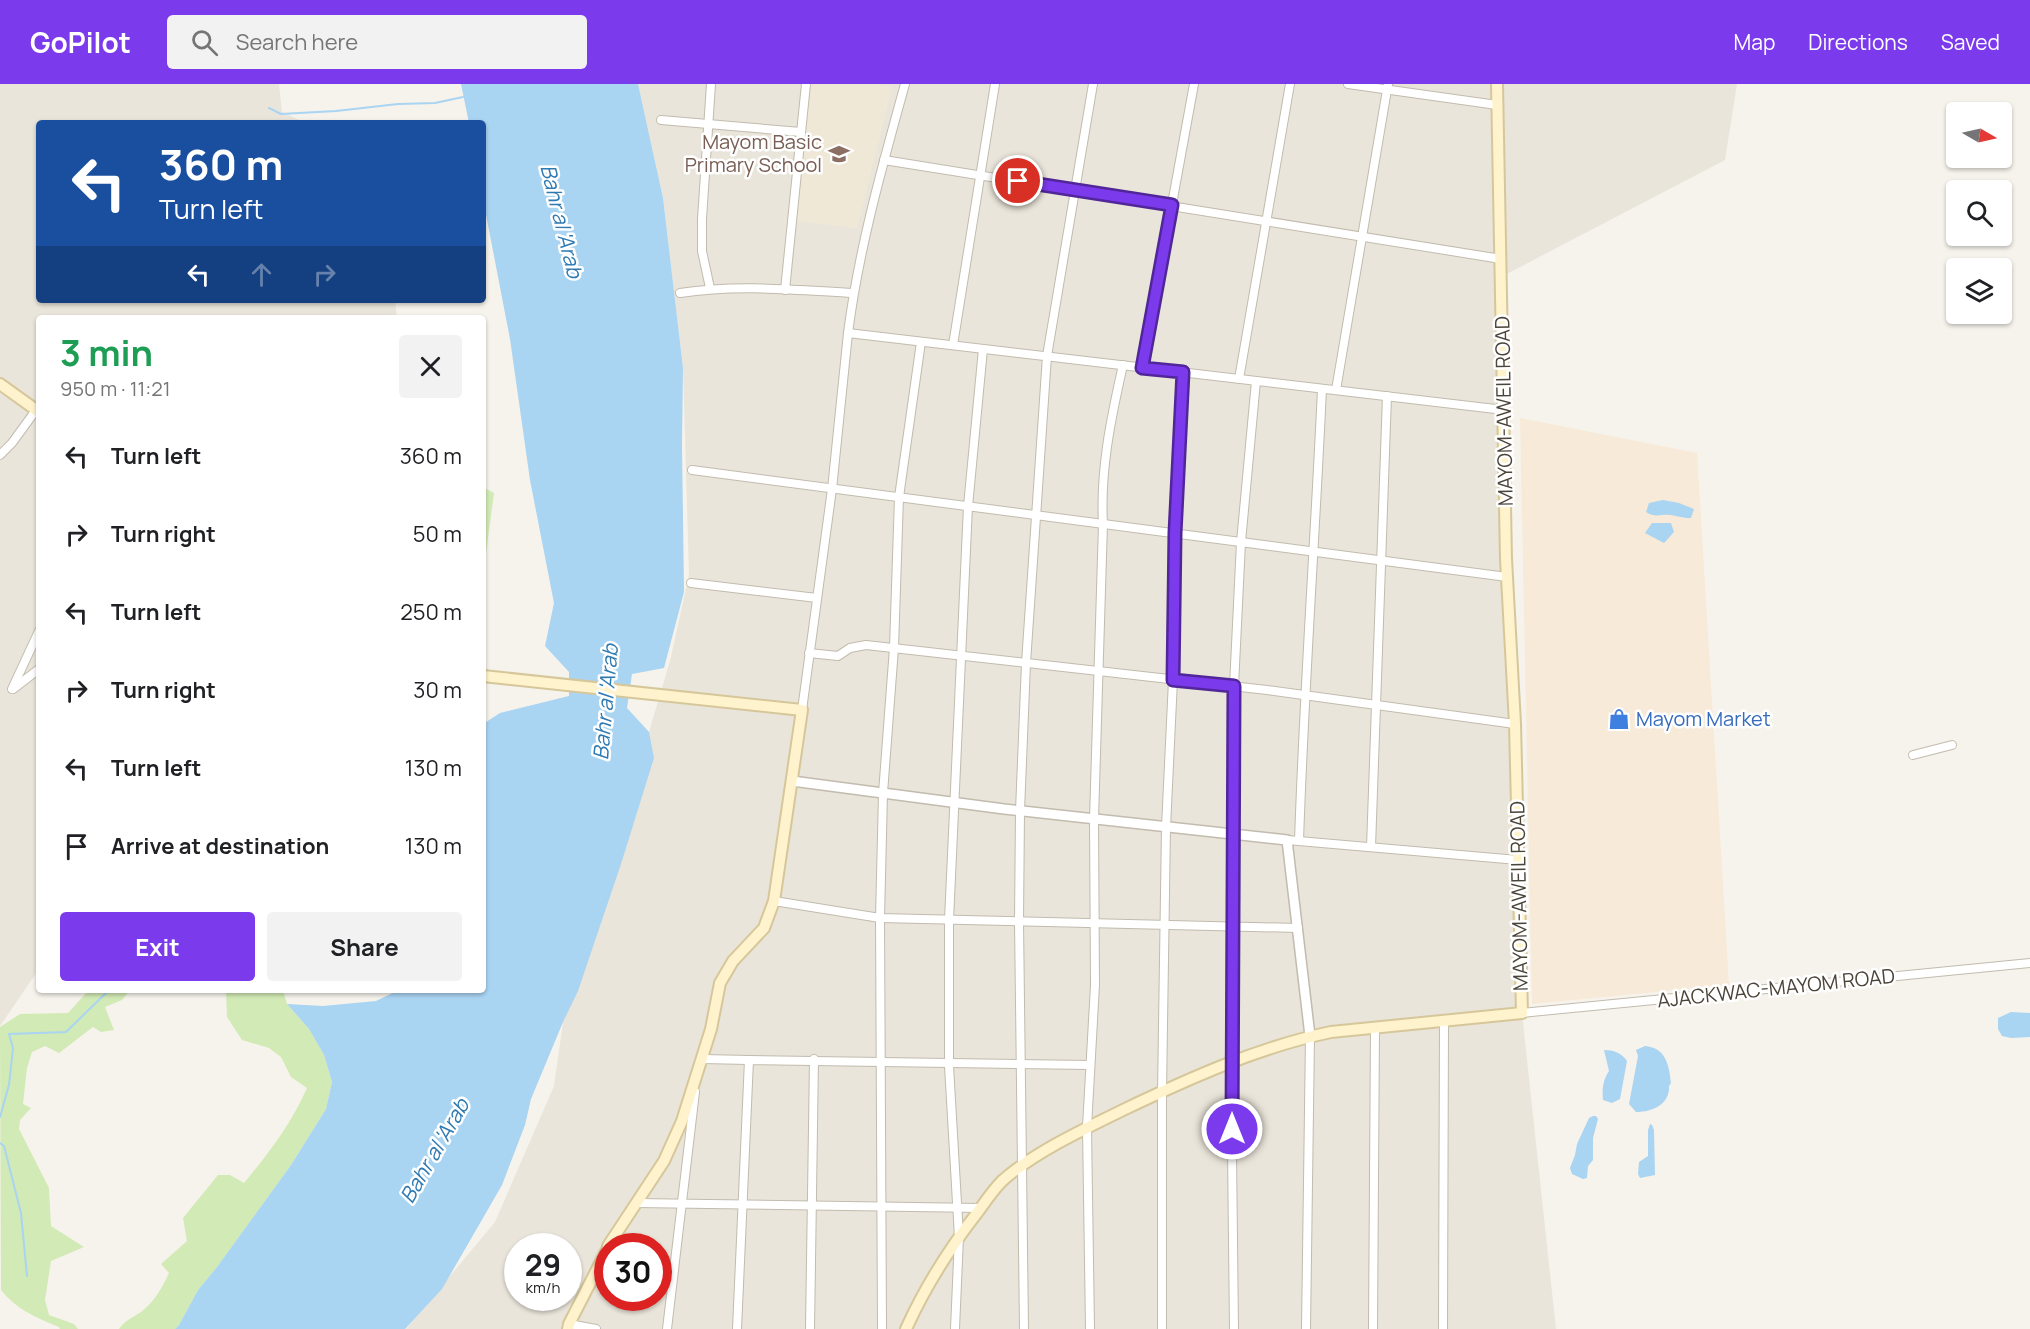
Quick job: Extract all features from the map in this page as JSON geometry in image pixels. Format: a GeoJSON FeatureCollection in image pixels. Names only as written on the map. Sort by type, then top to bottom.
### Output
{"type":"FeatureCollection","features":[{"type":"Feature","properties":{"kind":"main road","name":"MAYOM-AWEIL ROAD"},"geometry":{"type":"LineString","coordinates":[[906,1329],[921,1296],[980,1208],[1002,1181],[1087,1127],[1207,1071],[1310,1036],[1522,1013],[1515,724],[1507,577],[1497,84]]}},
{"type":"Feature","properties":{"kind":"main road"},"geometry":{"type":"LineString","coordinates":[[0,384],[36,410]]}},
{"type":"Feature","properties":{"kind":"main road"},"geometry":{"type":"LineString","coordinates":[[486,676],[802,710],[774,901],[764,928],[733,961],[720,983],[711,1029],[682,1121],[664,1161],[617,1233]]}},
{"type":"Feature","properties":{"kind":"main road"},"geometry":{"type":"LineString","coordinates":[[568,1326],[594,1275]]}},
{"type":"Feature","properties":{"kind":"street"},"geometry":{"type":"LineString","coordinates":[[710,288],[702,251],[711,84]]}},
{"type":"Feature","properties":{"kind":"street"},"geometry":{"type":"LineString","coordinates":[[785,290],[806,84]]}},
{"type":"Feature","properties":{"kind":"street"},"geometry":{"type":"LineString","coordinates":[[802,710],[832,489],[853,293],[869,217],[905,84]]}},
{"type":"Feature","properties":{"kind":"street"},"geometry":{"type":"LineString","coordinates":[[953,345],[995,84]]}},
{"type":"Feature","properties":{"kind":"street"},"geometry":{"type":"LineString","coordinates":[[1024,1329],[1019,921],[1020,811],[1026,663],[1047,356],[1093,84]]}},
{"type":"Feature","properties":{"kind":"street"},"geometry":{"type":"LineString","coordinates":[[1142,368],[1194,84]]}},
{"type":"Feature","properties":{"kind":"street"},"geometry":{"type":"LineString","coordinates":[[1239,379],[1290,84]]}},
{"type":"Feature","properties":{"kind":"street"},"geometry":{"type":"LineString","coordinates":[[1348,84],[1388,87],[1497,105]]}},
{"type":"Feature","properties":{"kind":"street"},"geometry":{"type":"LineString","coordinates":[[1336,390],[1388,87]]}},
{"type":"Feature","properties":{"kind":"street"},"geometry":{"type":"LineString","coordinates":[[661,120],[801,132]]}},
{"type":"Feature","properties":{"kind":"street"},"geometry":{"type":"LineString","coordinates":[[884,160],[1501,259]]}},
{"type":"Feature","properties":{"kind":"street"},"geometry":{"type":"LineString","coordinates":[[681,293],[710,288],[741,287],[853,293]]}},
{"type":"Feature","properties":{"kind":"street"},"geometry":{"type":"LineString","coordinates":[[848,333],[1504,410]]}},
{"type":"Feature","properties":{"kind":"street"},"geometry":{"type":"LineString","coordinates":[[882,1329],[880,918],[882,793],[894,648],[899,497],[921,342]]}},
{"type":"Feature","properties":{"kind":"street"},"geometry":{"type":"LineString","coordinates":[[955,1329],[959,1238],[949,1062],[949,920],[968,506],[983,349]]}},
{"type":"Feature","properties":{"kind":"street"},"geometry":{"type":"LineString","coordinates":[[1090,1329],[1087,1127],[1095,985],[1094,819],[1102,502],[1109,428],[1123,365]]}},
{"type":"Feature","properties":{"kind":"street"},"geometry":{"type":"LineString","coordinates":[[1162,1329],[1162,1092],[1166,827],[1173,680],[1175,533],[1183,372]]}},
{"type":"Feature","properties":{"kind":"street"},"geometry":{"type":"LineString","coordinates":[[1234,1329],[1231,1063],[1235,834],[1234,686],[1241,542],[1256,381]]}},
{"type":"Feature","properties":{"kind":"street"},"geometry":{"type":"LineString","coordinates":[[1299,841],[1304,695],[1322,389]]}},
{"type":"Feature","properties":{"kind":"street"},"geometry":{"type":"LineString","coordinates":[[1371,847],[1387,396]]}},
{"type":"Feature","properties":{"kind":"street"},"geometry":{"type":"LineString","coordinates":[[0,455],[36,413]]}},
{"type":"Feature","properties":{"kind":"street"},"geometry":{"type":"LineString","coordinates":[[692,470],[1507,577]]}},
{"type":"Feature","properties":{"kind":"street"},"geometry":{"type":"LineString","coordinates":[[691,583],[817,598]]}},
{"type":"Feature","properties":{"kind":"street"},"geometry":{"type":"LineString","coordinates":[[36,637],[12,689],[36,671]]}},
{"type":"Feature","properties":{"kind":"street"},"geometry":{"type":"LineString","coordinates":[[809,653],[838,656],[850,648],[866,645],[1234,686],[1515,724]]}},
{"type":"Feature","properties":{"kind":"street"},"geometry":{"type":"LineString","coordinates":[[1912,755],[1952,745]]}},
{"type":"Feature","properties":{"kind":"street"},"geometry":{"type":"LineString","coordinates":[[792,781],[954,803],[1166,827],[1518,860]]}},
{"type":"Feature","properties":{"kind":"street"},"geometry":{"type":"LineString","coordinates":[[1287,840],[1310,1036],[1306,1329]]}},
{"type":"Feature","properties":{"kind":"street"},"geometry":{"type":"LineString","coordinates":[[774,901],[880,918],[1298,928]]}},
{"type":"Feature","properties":{"kind":"street","name":"AJACKWAC-MAYOM ROAD"},"geometry":{"type":"LineString","coordinates":[[1522,1013],[2030,963]]}},
{"type":"Feature","properties":{"kind":"street"},"geometry":{"type":"LineString","coordinates":[[1443,1329],[1444,1020]]}},
{"type":"Feature","properties":{"kind":"street"},"geometry":{"type":"LineString","coordinates":[[1373,1329],[1375,1028]]}},
{"type":"Feature","properties":{"kind":"street"},"geometry":{"type":"LineString","coordinates":[[702,1059],[1090,1065]]}},
{"type":"Feature","properties":{"kind":"street"},"geometry":{"type":"LineString","coordinates":[[737,1329],[749,1059]]}},
{"type":"Feature","properties":{"kind":"street"},"geometry":{"type":"LineString","coordinates":[[810,1329],[814,1059]]}},
{"type":"Feature","properties":{"kind":"street"},"geometry":{"type":"LineString","coordinates":[[667,1329],[697,1077]]}},
{"type":"Feature","properties":{"kind":"street"},"geometry":{"type":"LineString","coordinates":[[636,1203],[980,1208]]}},
{"type":"Feature","properties":{"kind":"street"},"geometry":{"type":"LineString","coordinates":[[568,1326],[597,1329]]}},
{"type":"Feature","properties":{"kind":"shaded area"},"geometry":{"type":"Polygon","coordinates":[[[0,84],[279,84],[282,112],[299,120],[36,120],[36,303],[395,303],[397,315],[36,315],[36,973],[0,1026],[0,84]]]}},
{"type":"Feature","properties":{"kind":"shaded area"},"geometry":{"type":"Polygon","coordinates":[[[638,84],[1737,84],[1725,160],[1501,277],[1522,1013],[1556,1329],[406,1329],[495,1222],[554,1086],[563,1022],[670,661],[689,575],[683,368],[663,198],[638,84]]]}},
{"type":"Feature","properties":{"kind":"shaded area","name":"Mayom Basic Primary School"},"geometry":{"type":"Polygon","coordinates":[[[810,84],[879,84],[892,87],[857,228],[796,221],[810,84]]]}},
{"type":"Feature","properties":{"kind":"shaded area","name":"Mayom Market"},"geometry":{"type":"Polygon","coordinates":[[[1520,418],[1697,453],[1729,985],[1532,1004],[1520,418]]]}},
{"type":"Feature","properties":{"kind":"green space"},"geometry":{"type":"Polygon","coordinates":[[[486,489],[494,493],[486,553],[486,489]]]}},
{"type":"Feature","properties":{"kind":"green space"},"geometry":{"type":"Polygon","coordinates":[[[86,993],[128,993],[122,1000],[105,1007],[114,1030],[101,1032],[93,1027],[59,1053],[45,1046],[32,1052],[27,1068],[23,1104],[31,1108],[20,1120],[19,1129],[49,1188],[51,1226],[84,1247],[51,1261],[45,1300],[49,1315],[74,1324],[78,1329],[60,1329],[34,1316],[20,1308],[1,1290],[0,1027],[20,1014],[68,1013],[86,993]]]}},
{"type":"Feature","properties":{"kind":"green space"},"geometry":{"type":"Polygon","coordinates":[[[226,993],[284,993],[287,1004],[309,1029],[324,1055],[332,1082],[326,1109],[291,1165],[198,1290],[179,1325],[175,1329],[119,1329],[126,1321],[146,1308],[161,1289],[169,1273],[161,1264],[187,1241],[183,1218],[218,1175],[230,1175],[244,1183],[279,1138],[307,1088],[291,1077],[281,1057],[269,1048],[242,1040],[227,1017],[226,993]]]}},
{"type":"Feature","properties":{"kind":"water","name":"Bahr al 'Arab"},"geometry":{"type":"Polygon","coordinates":[[[461,84],[638,84],[663,198],[683,368],[684,592],[664,668],[632,674],[627,708],[649,732],[654,758],[578,991],[531,1099],[525,1125],[502,1185],[442,1289],[405,1329],[175,1329],[198,1290],[291,1165],[326,1109],[332,1082],[324,1055],[309,1029],[287,1004],[323,1006],[376,1001],[393,993],[486,993],[486,722],[500,713],[569,696],[569,672],[545,646],[554,603],[530,480],[510,339],[486,215],[486,120],[468,120],[461,84]]]}},
{"type":"Feature","properties":{"kind":"water"},"geometry":{"type":"Polygon","coordinates":[[[1663,500],[1694,509],[1691,518],[1646,512],[1649,503],[1663,500]]]}},
{"type":"Feature","properties":{"kind":"water"},"geometry":{"type":"Polygon","coordinates":[[[1652,523],[1671,523],[1674,532],[1664,543],[1645,533],[1652,523]]]}},
{"type":"Feature","properties":{"kind":"water"},"geometry":{"type":"Polygon","coordinates":[[[2011,1012],[2030,1013],[2030,1037],[2002,1036],[1998,1029],[1998,1018],[2011,1012]]]}},
{"type":"Feature","properties":{"kind":"water"},"geometry":{"type":"Polygon","coordinates":[[[1645,1046],[1652,1047],[1662,1054],[1669,1070],[1671,1083],[1667,1098],[1659,1106],[1636,1112],[1629,1104],[1638,1056],[1636,1050],[1645,1046]]]}},
{"type":"Feature","properties":{"kind":"water"},"geometry":{"type":"Polygon","coordinates":[[[1604,1050],[1617,1052],[1627,1061],[1620,1099],[1612,1103],[1603,1100],[1603,1084],[1609,1071],[1604,1050]]]}},
{"type":"Feature","properties":{"kind":"water"},"geometry":{"type":"Polygon","coordinates":[[[1593,1116],[1598,1119],[1593,1138],[1593,1160],[1588,1166],[1587,1178],[1583,1179],[1572,1174],[1570,1168],[1577,1144],[1589,1118],[1593,1116]]]}},
{"type":"Feature","properties":{"kind":"water"},"geometry":{"type":"Polygon","coordinates":[[[1650,1124],[1654,1130],[1655,1175],[1640,1178],[1639,1162],[1648,1156],[1650,1124]]]}},
{"type":"Feature","properties":{"kind":"waterway"},"geometry":{"type":"LineString","coordinates":[[269,108],[281,114],[336,111],[398,104],[435,103],[463,97]]}},
{"type":"Feature","properties":{"kind":"waterway"},"geometry":{"type":"LineString","coordinates":[[0,1117],[9,1085],[13,1048],[9,1034],[66,1032],[106,993]]}},
{"type":"Feature","properties":{"kind":"waterway"},"geometry":{"type":"LineString","coordinates":[[0,1143],[4,1146],[21,1213],[27,1276]]}},
{"type":"Feature","properties":{"kind":"place","name":"Mayom Basic Primary School"},"geometry":{"type":"Point","coordinates":[839,154]}},
{"type":"Feature","properties":{"kind":"place","name":"Mayom Market"},"geometry":{"type":"Point","coordinates":[1619,719]}},
{"type":"Feature","properties":{"kind":"route"},"geometry":{"type":"LineString","coordinates":[[1018,181],[1172,205],[1142,368],[1183,372],[1175,533],[1173,680],[1234,686],[1232,1129]]}}]}
